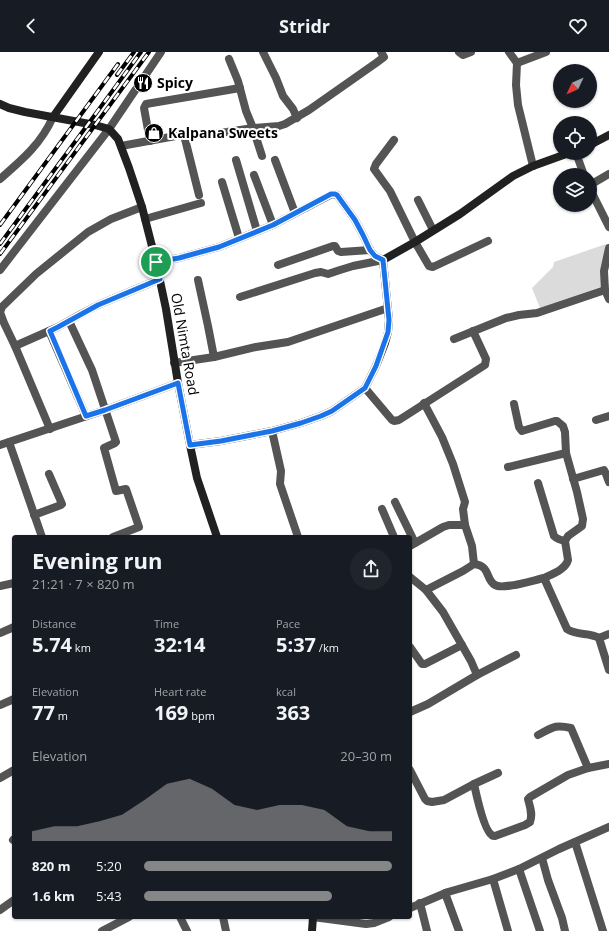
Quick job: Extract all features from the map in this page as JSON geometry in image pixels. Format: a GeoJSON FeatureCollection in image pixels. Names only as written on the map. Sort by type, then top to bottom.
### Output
{"type":"FeatureCollection","features":[{"type":"Feature","properties":{"kind":"street"},"geometry":{"type":"LineString","coordinates":[[0,179],[34,148],[47,130],[53,117],[99,52]]}},
{"type":"Feature","properties":{"kind":"street"},"geometry":{"type":"LineString","coordinates":[[0,270],[109,129],[161,52]]}},
{"type":"Feature","properties":{"kind":"street"},"geometry":{"type":"LineString","coordinates":[[263,52],[283,96],[293,109],[297,118]]}},
{"type":"Feature","properties":{"kind":"street"},"geometry":{"type":"LineString","coordinates":[[121,146],[184,135],[227,132],[285,124],[297,118],[384,57],[381,52]]}},
{"type":"Feature","properties":{"kind":"street"},"geometry":{"type":"LineString","coordinates":[[459,52],[463,55],[471,52]]}},
{"type":"Feature","properties":{"kind":"street"},"geometry":{"type":"LineString","coordinates":[[509,52],[517,64],[516,85],[518,105],[533,166]]}},
{"type":"Feature","properties":{"kind":"street"},"geometry":{"type":"LineString","coordinates":[[517,64],[546,52]]}},
{"type":"Feature","properties":{"kind":"street"},"geometry":{"type":"LineString","coordinates":[[229,59],[238,81],[246,112],[262,156]]}},
{"type":"Feature","properties":{"kind":"street"},"geometry":{"type":"LineString","coordinates":[[150,141],[144,108],[146,104],[240,88]]}},
{"type":"Feature","properties":{"kind":"street"},"geometry":{"type":"LineString","coordinates":[[0,104],[25,112],[96,125],[109,129]]}},
{"type":"Feature","properties":{"kind":"street","name":"Old Nimta Road"},"geometry":{"type":"LineString","coordinates":[[109,129],[118,139],[121,146],[142,207],[160,279],[174,363],[197,478],[216,535]]}},
{"type":"Feature","properties":{"kind":"street"},"geometry":{"type":"LineString","coordinates":[[145,219],[200,199],[184,135]]}},
{"type":"Feature","properties":{"kind":"street"},"geometry":{"type":"LineString","coordinates":[[597,141],[609,135]]}},
{"type":"Feature","properties":{"kind":"street"},"geometry":{"type":"LineString","coordinates":[[394,140],[374,169],[390,191],[427,264],[431,267],[488,240]]}},
{"type":"Feature","properties":{"kind":"street"},"geometry":{"type":"LineString","coordinates":[[240,297],[315,273],[321,272],[328,274],[352,266],[383,260],[460,214],[513,176],[533,166],[553,159]]}},
{"type":"Feature","properties":{"kind":"street"},"geometry":{"type":"LineString","coordinates":[[236,160],[258,231]]}},
{"type":"Feature","properties":{"kind":"street"},"geometry":{"type":"LineString","coordinates":[[275,160],[295,213]]}},
{"type":"Feature","properties":{"kind":"street"},"geometry":{"type":"LineString","coordinates":[[597,181],[609,174]]}},
{"type":"Feature","properties":{"kind":"street"},"geometry":{"type":"LineString","coordinates":[[254,175],[273,225]]}},
{"type":"Feature","properties":{"kind":"street"},"geometry":{"type":"LineString","coordinates":[[222,182],[239,238]]}},
{"type":"Feature","properties":{"kind":"street"},"geometry":{"type":"LineString","coordinates":[[156,262],[172,260],[219,247],[273,225],[331,194],[337,195],[355,220],[370,250],[375,256],[383,260]]}},
{"type":"Feature","properties":{"kind":"street"},"geometry":{"type":"LineString","coordinates":[[418,200],[433,230]]}},
{"type":"Feature","properties":{"kind":"street"},"geometry":{"type":"LineString","coordinates":[[597,203],[609,227]]}},
{"type":"Feature","properties":{"kind":"street"},"geometry":{"type":"LineString","coordinates":[[50,429],[15,346],[1,317],[0,312],[2,307],[36,274],[88,232],[111,219],[142,207]]}},
{"type":"Feature","properties":{"kind":"street"},"geometry":{"type":"LineString","coordinates":[[278,265],[333,246],[341,252],[370,250]]}},
{"type":"Feature","properties":{"kind":"street"},"geometry":{"type":"LineString","coordinates":[[609,248],[604,271],[605,290],[609,299]]}},
{"type":"Feature","properties":{"kind":"street"},"geometry":{"type":"LineString","coordinates":[[190,445],[221,441],[272,431],[321,416],[332,411],[365,388],[376,366],[388,332],[389,320],[383,260]]}},
{"type":"Feature","properties":{"kind":"street"},"geometry":{"type":"LineString","coordinates":[[15,346],[50,331],[98,305],[160,279]]}},
{"type":"Feature","properties":{"kind":"street"},"geometry":{"type":"LineString","coordinates":[[198,280],[214,357]]}},
{"type":"Feature","properties":{"kind":"street"},"geometry":{"type":"LineString","coordinates":[[454,338],[506,318],[537,313],[605,290]]}},
{"type":"Feature","properties":{"kind":"street"},"geometry":{"type":"LineString","coordinates":[[174,363],[214,357],[256,347],[288,342],[388,308]]}},
{"type":"Feature","properties":{"kind":"street"},"geometry":{"type":"LineString","coordinates":[[69,321],[92,370],[116,442],[104,448],[116,491],[126,489],[139,527],[118,535]]}},
{"type":"Feature","properties":{"kind":"street"},"geometry":{"type":"LineString","coordinates":[[50,331],[86,416]]}},
{"type":"Feature","properties":{"kind":"street"},"geometry":{"type":"LineString","coordinates":[[365,388],[392,420],[398,420],[485,365],[486,359],[473,331]]}},
{"type":"Feature","properties":{"kind":"street"},"geometry":{"type":"LineString","coordinates":[[0,445],[105,410],[178,383]]}},
{"type":"Feature","properties":{"kind":"street"},"geometry":{"type":"LineString","coordinates":[[424,403],[442,437],[453,464],[465,502],[463,509],[465,525],[472,546],[474,564]]}},
{"type":"Feature","properties":{"kind":"street"},"geometry":{"type":"LineString","coordinates":[[426,590],[474,564],[482,566],[486,570],[494,585],[513,586],[544,578],[560,570],[567,564],[568,560],[565,541],[568,536],[583,524],[583,519],[566,453],[565,432],[563,426],[557,421],[522,431],[520,430],[514,404]]}},
{"type":"Feature","properties":{"kind":"street"},"geometry":{"type":"LineString","coordinates":[[596,420],[609,416]]}},
{"type":"Feature","properties":{"kind":"street"},"geometry":{"type":"LineString","coordinates":[[272,431],[282,471],[280,484],[297,535]]}},
{"type":"Feature","properties":{"kind":"street"},"geometry":{"type":"LineString","coordinates":[[9,442],[41,535]]}},
{"type":"Feature","properties":{"kind":"street"},"geometry":{"type":"LineString","coordinates":[[508,467],[566,453]]}},
{"type":"Feature","properties":{"kind":"street"},"geometry":{"type":"LineString","coordinates":[[573,479],[604,470],[609,482]]}},
{"type":"Feature","properties":{"kind":"street"},"geometry":{"type":"LineString","coordinates":[[34,515],[62,504],[50,474]]}},
{"type":"Feature","properties":{"kind":"street"},"geometry":{"type":"LineString","coordinates":[[538,483],[554,536],[565,541]]}},
{"type":"Feature","properties":{"kind":"street"},"geometry":{"type":"LineString","coordinates":[[395,502],[408,535]]}},
{"type":"Feature","properties":{"kind":"street"},"geometry":{"type":"LineString","coordinates":[[382,509],[393,535]]}},
{"type":"Feature","properties":{"kind":"street"},"geometry":{"type":"LineString","coordinates":[[412,544],[443,526],[465,525]]}},
{"type":"Feature","properties":{"kind":"street"},"geometry":{"type":"LineString","coordinates":[[544,578],[567,629],[575,633],[592,635],[599,638],[609,634]]}},
{"type":"Feature","properties":{"kind":"street"},"geometry":{"type":"LineString","coordinates":[[412,579],[426,590],[443,612],[471,661],[477,675]]}},
{"type":"Feature","properties":{"kind":"street"},"geometry":{"type":"LineString","coordinates":[[0,586],[12,583]]}},
{"type":"Feature","properties":{"kind":"street"},"geometry":{"type":"LineString","coordinates":[[0,633],[12,628]]}},
{"type":"Feature","properties":{"kind":"street"},"geometry":{"type":"LineString","coordinates":[[599,638],[609,670]]}},
{"type":"Feature","properties":{"kind":"street"},"geometry":{"type":"LineString","coordinates":[[412,650],[422,664],[425,664],[462,645]]}},
{"type":"Feature","properties":{"kind":"street"},"geometry":{"type":"LineString","coordinates":[[412,711],[428,704],[477,675],[516,655]]}},
{"type":"Feature","properties":{"kind":"street"},"geometry":{"type":"LineString","coordinates":[[0,705],[12,699]]}},
{"type":"Feature","properties":{"kind":"street"},"geometry":{"type":"LineString","coordinates":[[538,735],[555,726],[571,728],[588,768]]}},
{"type":"Feature","properties":{"kind":"street"},"geometry":{"type":"LineString","coordinates":[[474,784],[478,803],[487,828],[492,836],[495,836],[525,826],[530,822],[532,816],[528,799],[530,797],[568,775],[588,768],[609,764]]}},
{"type":"Feature","properties":{"kind":"street"},"geometry":{"type":"LineString","coordinates":[[0,778],[12,771]]}},
{"type":"Feature","properties":{"kind":"street"},"geometry":{"type":"LineString","coordinates":[[412,774],[425,799],[429,802],[444,800],[498,773]]}},
{"type":"Feature","properties":{"kind":"street"},"geometry":{"type":"LineString","coordinates":[[412,907],[445,893],[493,879],[519,869],[609,827]]}},
{"type":"Feature","properties":{"kind":"street"},"geometry":{"type":"LineString","coordinates":[[575,842],[602,931]]}},
{"type":"Feature","properties":{"kind":"street"},"geometry":{"type":"LineString","coordinates":[[542,858],[565,931]]}},
{"type":"Feature","properties":{"kind":"street"},"geometry":{"type":"LineString","coordinates":[[519,869],[540,931]]}},
{"type":"Feature","properties":{"kind":"street"},"geometry":{"type":"LineString","coordinates":[[493,879],[508,931]]}},
{"type":"Feature","properties":{"kind":"street"},"geometry":{"type":"LineString","coordinates":[[445,893],[459,931]]}},
{"type":"Feature","properties":{"kind":"street"},"geometry":{"type":"LineString","coordinates":[[0,910],[12,901]]}},
{"type":"Feature","properties":{"kind":"street"},"geometry":{"type":"LineString","coordinates":[[420,903],[427,931]]}},
{"type":"Feature","properties":{"kind":"street"},"geometry":{"type":"LineString","coordinates":[[181,919],[186,931]]}},
{"type":"Feature","properties":{"kind":"street"},"geometry":{"type":"LineString","coordinates":[[223,919],[226,931]]}},
{"type":"Feature","properties":{"kind":"street"},"geometry":{"type":"LineString","coordinates":[[312,931],[313,919]]}},
{"type":"Feature","properties":{"kind":"street"},"geometry":{"type":"LineString","coordinates":[[328,919],[366,924],[384,919]]}},
{"type":"Feature","properties":{"kind":"street"},"geometry":{"type":"LineString","coordinates":[[102,931],[115,920]]}},
{"type":"Feature","properties":{"kind":"shaded area"},"geometry":{"type":"Polygon","coordinates":[[[606,244],[601,270],[603,286],[540,308],[532,288],[553,267],[554,262],[606,244]]]}},
{"type":"Feature","properties":{"kind":"railway"},"geometry":{"type":"LineString","coordinates":[[117,75],[134,52]]}},
{"type":"Feature","properties":{"kind":"railway"},"geometry":{"type":"LineString","coordinates":[[0,244],[141,52]]}},
{"type":"Feature","properties":{"kind":"railway"},"geometry":{"type":"LineString","coordinates":[[0,254],[149,52]]}},
{"type":"Feature","properties":{"kind":"railway"},"geometry":{"type":"LineString","coordinates":[[0,225],[118,64]]}},
{"type":"Feature","properties":{"kind":"place","name":"Spicy"},"geometry":{"type":"Point","coordinates":[143,83]}},
{"type":"Feature","properties":{"kind":"place","name":"Kalpana Sweets"},"geometry":{"type":"Point","coordinates":[154,133]}},
{"type":"Feature","properties":{"kind":"route"},"geometry":{"type":"LineString","coordinates":[[331,194],[337,195],[355,220],[373,255],[383,260],[389,320],[388,332],[376,366],[365,388],[332,411],[301,423],[272,431],[221,441],[190,445],[178,383],[86,416],[50,331],[98,305],[160,279],[156,262],[179,258],[219,247],[228,242],[273,225],[331,194]]}}]}
